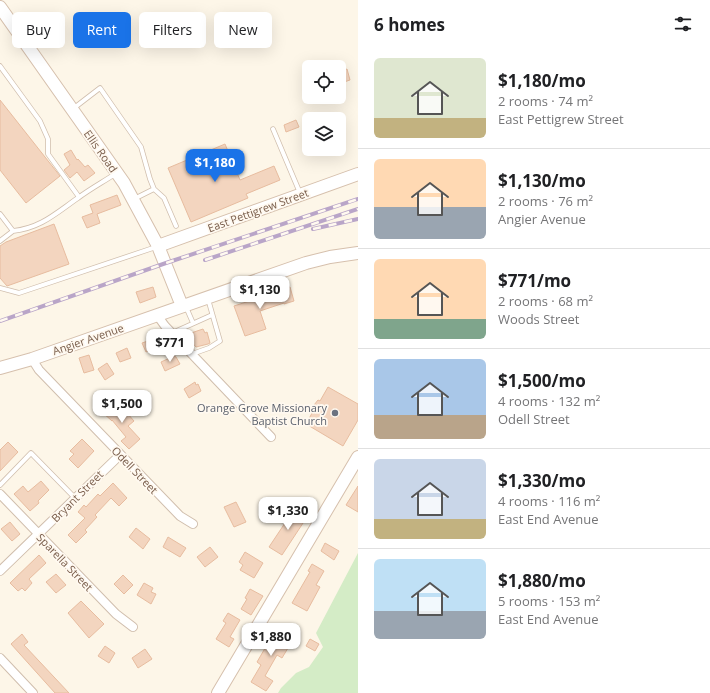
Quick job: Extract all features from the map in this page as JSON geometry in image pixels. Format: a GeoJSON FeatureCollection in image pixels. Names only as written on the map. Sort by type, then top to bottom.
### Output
{"type":"FeatureCollection","features":[{"type":"Feature","properties":{"kind":"main road","name":"Ellis Road"},"geometry":{"type":"LineString","coordinates":[[0,7],[117,173],[158,246],[184,305]]}},
{"type":"Feature","properties":{"kind":"main road","name":"East Pettigrew Street"},"geometry":{"type":"LineString","coordinates":[[158,246],[358,174]]}},
{"type":"Feature","properties":{"kind":"main road","name":"Angier Avenue"},"geometry":{"type":"LineString","coordinates":[[0,368],[32,359],[306,263],[330,257],[358,253]]}},
{"type":"Feature","properties":{"kind":"main road"},"geometry":{"type":"LineString","coordinates":[[218,693],[358,457]]}},
{"type":"Feature","properties":{"kind":"street"},"geometry":{"type":"LineString","coordinates":[[157,315],[172,333],[271,437]]}},
{"type":"Feature","properties":{"kind":"street","name":"Odell Street"},"geometry":{"type":"LineString","coordinates":[[32,359],[39,370],[120,455],[180,516],[193,524]]}},
{"type":"Feature","properties":{"kind":"street","name":"Bryant Street"},"geometry":{"type":"LineString","coordinates":[[0,571],[120,455]]}},
{"type":"Feature","properties":{"kind":"street","name":"Sparella Street"},"geometry":{"type":"LineString","coordinates":[[0,494],[116,614],[133,627]]}},
{"type":"Feature","properties":{"kind":"street"},"geometry":{"type":"LineString","coordinates":[[0,658],[33,693]]}},
{"type":"Feature","properties":{"kind":"lane"},"geometry":{"type":"LineString","coordinates":[[0,66],[40,121],[48,139],[48,154],[79,197]]}},
{"type":"Feature","properties":{"kind":"lane"},"geometry":{"type":"LineString","coordinates":[[72,110],[100,88],[140,147],[154,189],[164,198],[176,226]]}},
{"type":"Feature","properties":{"kind":"lane"},"geometry":{"type":"LineString","coordinates":[[274,129],[301,195]]}},
{"type":"Feature","properties":{"kind":"lane"},"geometry":{"type":"LineString","coordinates":[[0,241],[12,231],[25,229],[51,218],[79,197],[117,173]]}},
{"type":"Feature","properties":{"kind":"lane"},"geometry":{"type":"LineString","coordinates":[[133,200],[154,189]]}},
{"type":"Feature","properties":{"kind":"lane"},"geometry":{"type":"LineString","coordinates":[[0,214],[12,231]]}},
{"type":"Feature","properties":{"kind":"lane"},"geometry":{"type":"LineString","coordinates":[[0,288],[19,293],[158,246]]}},
{"type":"Feature","properties":{"kind":"lane"},"geometry":{"type":"LineString","coordinates":[[192,354],[209,348],[220,341],[207,297]]}},
{"type":"Feature","properties":{"kind":"lane"},"geometry":{"type":"LineString","coordinates":[[184,305],[193,323]]}},
{"type":"Feature","properties":{"kind":"lane"},"geometry":{"type":"LineString","coordinates":[[172,333],[212,315]]}},
{"type":"Feature","properties":{"kind":"lane"},"geometry":{"type":"LineString","coordinates":[[0,486],[30,453],[75,498]]}},
{"type":"Feature","properties":{"kind":"green space"},"geometry":{"type":"Polygon","coordinates":[[[358,553],[358,693],[278,693],[296,673],[309,667],[323,647],[316,633],[358,553]]]}},
{"type":"Feature","properties":{"kind":"building"},"geometry":{"type":"Polygon","coordinates":[[[346,69],[350,80],[346,81],[346,69]]]}},
{"type":"Feature","properties":{"kind":"building"},"geometry":{"type":"Polygon","coordinates":[[[0,100],[60,176],[26,203],[0,170],[0,100]]]}},
{"type":"Feature","properties":{"kind":"building"},"geometry":{"type":"Polygon","coordinates":[[[296,120],[299,127],[286,132],[284,125],[296,120]]]}},
{"type":"Feature","properties":{"kind":"building"},"geometry":{"type":"Polygon","coordinates":[[[225,144],[240,180],[274,166],[280,180],[246,194],[248,198],[191,222],[168,168],[225,144]]]}},
{"type":"Feature","properties":{"kind":"building"},"geometry":{"type":"Polygon","coordinates":[[[71,150],[77,160],[78,159],[85,167],[88,165],[95,173],[84,181],[77,172],[70,178],[64,170],[70,165],[64,154],[71,150]]]}},
{"type":"Feature","properties":{"kind":"building"},"geometry":{"type":"Polygon","coordinates":[[[117,195],[121,205],[97,214],[100,223],[87,228],[82,217],[93,213],[90,205],[117,195]]]}},
{"type":"Feature","properties":{"kind":"building"},"geometry":{"type":"Polygon","coordinates":[[[54,224],[69,264],[7,286],[0,278],[0,246],[6,242],[54,224]]]}},
{"type":"Feature","properties":{"kind":"building"},"geometry":{"type":"Polygon","coordinates":[[[153,287],[156,297],[140,303],[136,292],[153,287]]]}},
{"type":"Feature","properties":{"kind":"building"},"geometry":{"type":"Polygon","coordinates":[[[290,287],[294,301],[260,311],[266,329],[245,336],[234,306],[265,296],[264,294],[273,290],[273,292],[290,287]]]}},
{"type":"Feature","properties":{"kind":"building"},"geometry":{"type":"Polygon","coordinates":[[[203,329],[205,333],[207,332],[210,343],[196,347],[185,335],[203,329]]]}},
{"type":"Feature","properties":{"kind":"building"},"geometry":{"type":"Polygon","coordinates":[[[154,339],[157,347],[146,352],[142,343],[154,339]]]}},
{"type":"Feature","properties":{"kind":"building"},"geometry":{"type":"Polygon","coordinates":[[[127,348],[131,358],[120,362],[116,353],[127,348]]]}},
{"type":"Feature","properties":{"kind":"building"},"geometry":{"type":"Polygon","coordinates":[[[89,355],[94,370],[84,373],[79,358],[89,355]]]}},
{"type":"Feature","properties":{"kind":"building"},"geometry":{"type":"Polygon","coordinates":[[[174,356],[180,364],[165,371],[161,362],[174,356]]]}},
{"type":"Feature","properties":{"kind":"building"},"geometry":{"type":"Polygon","coordinates":[[[107,363],[114,374],[105,380],[98,369],[107,363]]]}},
{"type":"Feature","properties":{"kind":"building"},"geometry":{"type":"Polygon","coordinates":[[[195,382],[196,385],[198,384],[201,391],[189,398],[184,389],[195,382]]]}},
{"type":"Feature","properties":{"kind":"building","name":"Orange Grove Missionary Baptist Church"},"geometry":{"type":"Polygon","coordinates":[[[328,387],[358,404],[358,420],[343,446],[306,424],[316,406],[314,405],[318,400],[320,401],[328,387]]]}},
{"type":"Feature","properties":{"kind":"building"},"geometry":{"type":"Polygon","coordinates":[[[112,402],[125,414],[127,413],[134,421],[128,426],[140,439],[129,449],[121,441],[126,437],[112,420],[102,412],[112,402]]]}},
{"type":"Feature","properties":{"kind":"building"},"geometry":{"type":"Polygon","coordinates":[[[82,439],[94,451],[78,468],[69,459],[74,454],[70,451],[82,439]]]}},
{"type":"Feature","properties":{"kind":"building"},"geometry":{"type":"Polygon","coordinates":[[[8,442],[18,452],[0,471],[0,450],[8,442]]]}},
{"type":"Feature","properties":{"kind":"building"},"geometry":{"type":"Polygon","coordinates":[[[41,481],[49,490],[38,501],[39,503],[30,511],[14,494],[23,486],[28,492],[41,481]]]}},
{"type":"Feature","properties":{"kind":"building"},"geometry":{"type":"Polygon","coordinates":[[[113,483],[127,498],[119,506],[111,498],[95,515],[97,517],[85,530],[87,532],[76,543],[68,535],[85,518],[78,512],[84,505],[86,507],[98,494],[100,496],[113,483]]]}},
{"type":"Feature","properties":{"kind":"building"},"geometry":{"type":"Polygon","coordinates":[[[358,486],[358,512],[346,505],[358,486]]]}},
{"type":"Feature","properties":{"kind":"building"},"geometry":{"type":"Polygon","coordinates":[[[236,502],[246,522],[234,527],[224,507],[236,502]]]}},
{"type":"Feature","properties":{"kind":"building"},"geometry":{"type":"Polygon","coordinates":[[[292,508],[307,517],[282,555],[269,547],[287,520],[286,519],[292,508]]]}},
{"type":"Feature","properties":{"kind":"building"},"geometry":{"type":"Polygon","coordinates":[[[10,522],[20,534],[12,541],[1,529],[10,522]]]}},
{"type":"Feature","properties":{"kind":"building"},"geometry":{"type":"Polygon","coordinates":[[[136,528],[150,539],[143,549],[129,537],[136,528]]]}},
{"type":"Feature","properties":{"kind":"building"},"geometry":{"type":"Polygon","coordinates":[[[168,537],[186,548],[180,557],[163,547],[168,537]]]}},
{"type":"Feature","properties":{"kind":"building"},"geometry":{"type":"Polygon","coordinates":[[[325,543],[339,551],[334,560],[321,551],[325,543]]]}},
{"type":"Feature","properties":{"kind":"building"},"geometry":{"type":"Polygon","coordinates":[[[210,547],[218,557],[205,567],[197,557],[210,547]]]}},
{"type":"Feature","properties":{"kind":"building"},"geometry":{"type":"Polygon","coordinates":[[[245,552],[263,563],[254,578],[240,570],[243,565],[239,562],[245,552]]]}},
{"type":"Feature","properties":{"kind":"building"},"geometry":{"type":"Polygon","coordinates":[[[39,555],[46,563],[29,579],[32,583],[25,591],[22,588],[18,591],[10,583],[39,555]]]}},
{"type":"Feature","properties":{"kind":"building"},"geometry":{"type":"Polygon","coordinates":[[[312,564],[324,571],[316,585],[320,587],[307,611],[292,603],[310,572],[308,571],[312,564]]]}},
{"type":"Feature","properties":{"kind":"building"},"geometry":{"type":"Polygon","coordinates":[[[56,574],[66,585],[56,593],[46,582],[56,574]]]}},
{"type":"Feature","properties":{"kind":"building"},"geometry":{"type":"Polygon","coordinates":[[[123,575],[133,585],[124,594],[114,584],[123,575]]]}},
{"type":"Feature","properties":{"kind":"building"},"geometry":{"type":"Polygon","coordinates":[[[144,583],[153,588],[151,592],[156,594],[151,604],[137,595],[144,583]]]}},
{"type":"Feature","properties":{"kind":"building"},"geometry":{"type":"Polygon","coordinates":[[[250,589],[263,596],[251,615],[241,609],[247,599],[245,598],[250,589]]]}},
{"type":"Feature","properties":{"kind":"building"},"geometry":{"type":"Polygon","coordinates":[[[81,601],[104,624],[89,638],[68,613],[81,601]]]}},
{"type":"Feature","properties":{"kind":"building"},"geometry":{"type":"Polygon","coordinates":[[[228,613],[240,620],[230,637],[234,639],[229,647],[216,639],[226,623],[223,621],[228,613]]]}},
{"type":"Feature","properties":{"kind":"building"},"geometry":{"type":"Polygon","coordinates":[[[278,626],[293,635],[282,658],[277,655],[265,676],[273,681],[266,691],[251,682],[261,665],[257,662],[278,626]]]}},
{"type":"Feature","properties":{"kind":"building"},"geometry":{"type":"Polygon","coordinates":[[[22,634],[28,642],[24,645],[69,693],[55,693],[11,644],[22,634]]]}},
{"type":"Feature","properties":{"kind":"building"},"geometry":{"type":"Polygon","coordinates":[[[310,639],[319,644],[315,651],[306,646],[310,639]]]}},
{"type":"Feature","properties":{"kind":"building"},"geometry":{"type":"Polygon","coordinates":[[[105,646],[115,653],[109,663],[98,656],[105,646]]]}},
{"type":"Feature","properties":{"kind":"building"},"geometry":{"type":"Polygon","coordinates":[[[145,649],[152,659],[138,668],[132,658],[145,649]]]}},
{"type":"Feature","properties":{"kind":"railway"},"geometry":{"type":"LineString","coordinates":[[0,321],[166,263],[358,199]]}},
{"type":"Feature","properties":{"kind":"railway"},"geometry":{"type":"LineString","coordinates":[[205,260],[358,209]]}},
{"type":"Feature","properties":{"kind":"railway"},"geometry":{"type":"LineString","coordinates":[[313,229],[358,219]]}},
{"type":"Feature","properties":{"kind":"place","name":"Orange Grove Missionary Baptist Church"},"geometry":{"type":"Point","coordinates":[335,413]}}]}
